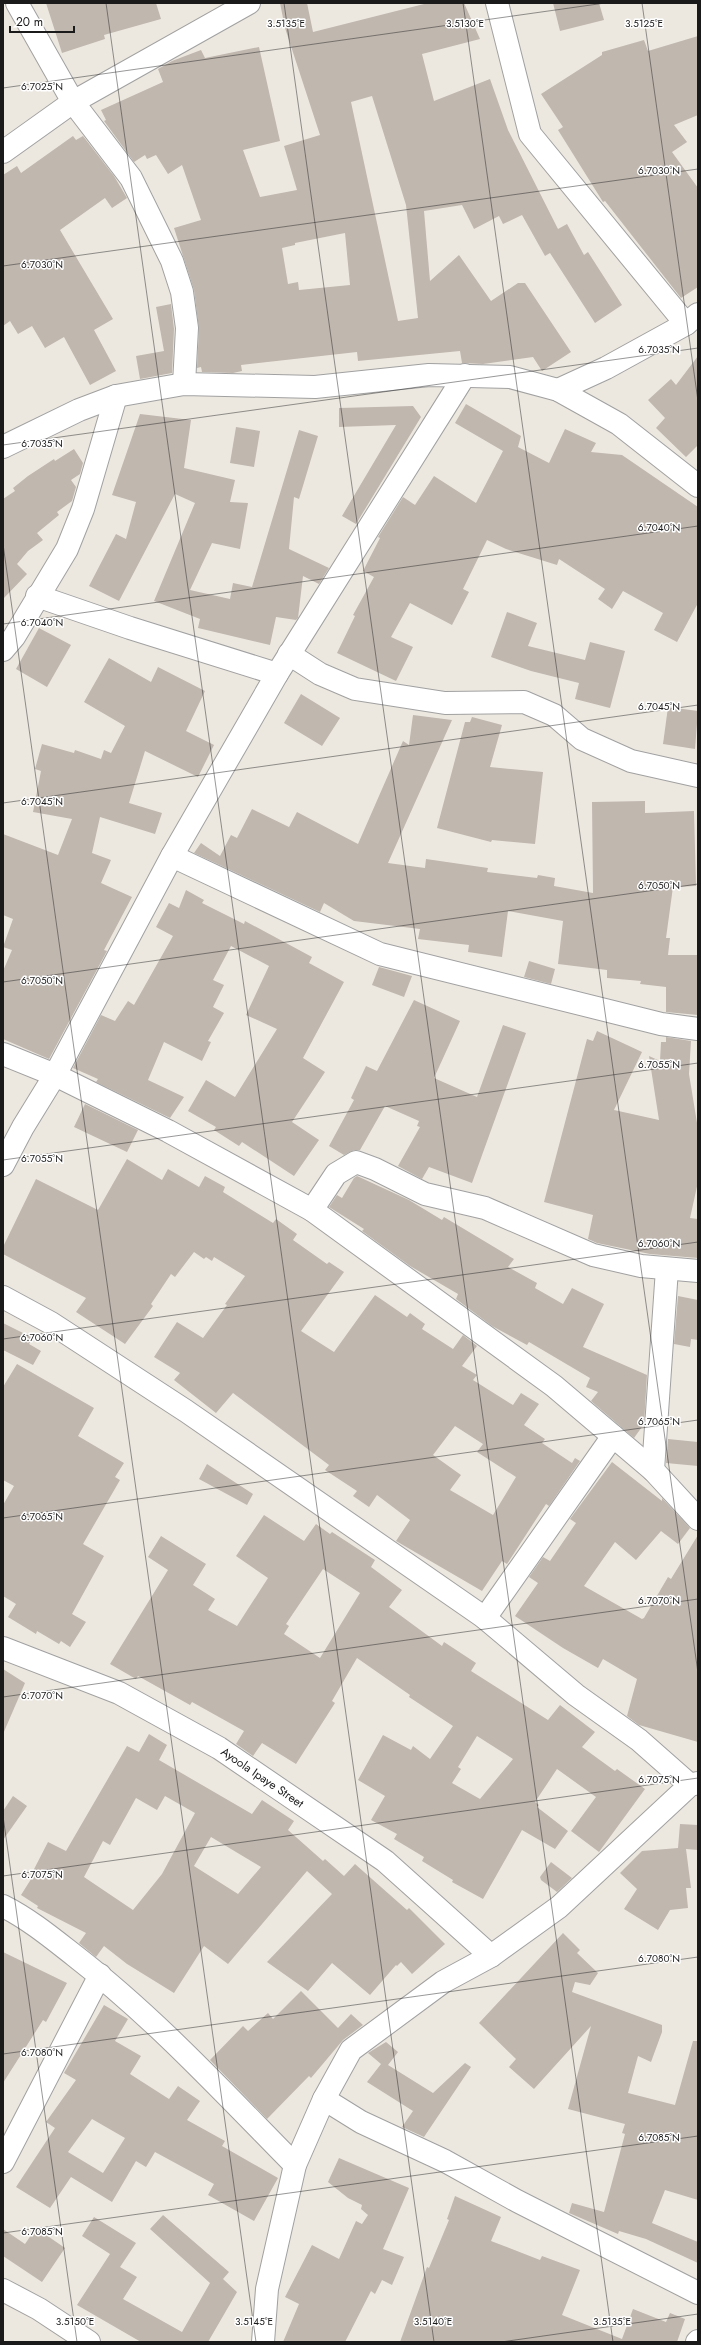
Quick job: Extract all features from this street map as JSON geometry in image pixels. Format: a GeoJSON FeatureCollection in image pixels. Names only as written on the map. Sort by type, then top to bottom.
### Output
{"type":"FeatureCollection","features":[{"type":"Feature","properties":{"kind":"street"},"geometry":{"type":"LineString","coordinates":[[17,3],[73,102],[131,178],[172,261],[182,292],[187,328],[184,384]]}},
{"type":"Feature","properties":{"kind":"street"},"geometry":{"type":"LineString","coordinates":[[3,152],[73,102],[249,3]]}},
{"type":"Feature","properties":{"kind":"street"},"geometry":{"type":"LineString","coordinates":[[497,3],[530,134],[692,319],[606,368],[558,390]]}},
{"type":"Feature","properties":{"kind":"street"},"geometry":{"type":"LineString","coordinates":[[3,1164],[23,1127],[55,1075],[172,856],[277,674],[465,374]]}},
{"type":"Feature","properties":{"kind":"street"},"geometry":{"type":"LineString","coordinates":[[3,447],[78,410],[116,396],[184,384],[315,387],[429,375],[465,374],[510,377],[558,390],[619,424],[698,486]]}},
{"type":"Feature","properties":{"kind":"street"},"geometry":{"type":"LineString","coordinates":[[3,650],[14,637],[37,596],[67,549],[83,509],[116,396]]}},
{"type":"Feature","properties":{"kind":"street"},"geometry":{"type":"LineString","coordinates":[[37,596],[130,628],[277,674]]}},
{"type":"Feature","properties":{"kind":"street"},"geometry":{"type":"LineString","coordinates":[[290,654],[320,674],[355,689],[445,703],[524,702],[554,715],[582,739],[631,761],[698,776]]}},
{"type":"Feature","properties":{"kind":"street"},"geometry":{"type":"LineString","coordinates":[[172,856],[380,954],[661,1024],[698,1029]]}},
{"type":"Feature","properties":{"kind":"street"},"geometry":{"type":"LineString","coordinates":[[3,1054],[55,1075],[168,1131],[312,1210],[554,1386],[653,1470],[698,1519]]}},
{"type":"Feature","properties":{"kind":"street"},"geometry":{"type":"LineString","coordinates":[[312,1210],[336,1174],[356,1162],[375,1169],[425,1194],[485,1208],[593,1255],[641,1266],[667,1270],[698,1271]]}},
{"type":"Feature","properties":{"kind":"street"},"geometry":{"type":"LineString","coordinates":[[653,1470],[667,1270]]}},
{"type":"Feature","properties":{"kind":"street"},"geometry":{"type":"LineString","coordinates":[[3,1297],[51,1323],[186,1411],[485,1618],[576,1695],[639,1740],[694,1784],[559,1907],[491,1956],[443,1982],[351,2050],[324,2099],[295,2165],[267,2289],[262,2342]]}},
{"type":"Feature","properties":{"kind":"street"},"geometry":{"type":"LineString","coordinates":[[485,1618],[613,1436]]}},
{"type":"Feature","properties":{"kind":"street","name":"Ayoola Ipaye Street"},"geometry":{"type":"LineString","coordinates":[[3,1648],[119,1693],[219,1748],[385,1861],[491,1956]]}},
{"type":"Feature","properties":{"kind":"street"},"geometry":{"type":"LineString","coordinates":[[3,1906],[24,1916],[100,1975],[156,2025],[295,2165]]}},
{"type":"Feature","properties":{"kind":"street"},"geometry":{"type":"LineString","coordinates":[[3,2162],[100,1975]]}},
{"type":"Feature","properties":{"kind":"street"},"geometry":{"type":"LineString","coordinates":[[324,2099],[361,2122],[445,2161],[517,2201],[698,2293]]}},
{"type":"Feature","properties":{"kind":"street"},"geometry":{"type":"LineString","coordinates":[[3,2290],[39,2309],[89,2342]]}},
{"type":"Feature","properties":{"kind":"building"},"geometry":{"type":"Polygon","coordinates":[[[46,3],[156,3],[161,19],[104,35],[105,39],[62,53],[46,3]]]}},
{"type":"Feature","properties":{"kind":"building"},"geometry":{"type":"Polygon","coordinates":[[[280,3],[307,3],[313,32],[428,3],[464,3],[480,39],[422,54],[434,101],[490,79],[508,130],[558,229],[567,224],[584,255],[588,252],[622,305],[595,323],[550,253],[545,256],[522,215],[503,224],[499,216],[474,229],[462,205],[424,211],[430,281],[459,255],[491,301],[518,283],[525,283],[571,352],[542,371],[533,357],[483,364],[462,363],[460,351],[358,361],[357,352],[241,365],[242,371],[233,373],[202,372],[201,367],[197,368],[199,329],[194,290],[174,228],[201,220],[182,165],[168,174],[156,155],[147,159],[145,155],[134,162],[104,121],[106,120],[101,110],[163,82],[158,69],[172,61],[201,50],[205,58],[259,47],[280,141],[243,150],[260,197],[297,190],[284,146],[320,135],[285,28],[280,3]],[[372,96],[351,102],[398,321],[418,318],[406,205],[372,96]],[[345,233],[295,243],[295,245],[282,248],[288,284],[298,282],[299,290],[350,285],[345,233]]]}},
{"type":"Feature","properties":{"kind":"building"},"geometry":{"type":"Polygon","coordinates":[[[553,3],[599,3],[604,20],[560,31],[553,3]]]}},
{"type":"Feature","properties":{"kind":"building"},"geometry":{"type":"Polygon","coordinates":[[[698,36],[698,115],[674,125],[687,142],[672,152],[698,188],[698,287],[681,298],[605,201],[603,202],[558,130],[563,127],[541,94],[602,55],[602,52],[644,40],[648,51],[698,36]]]}},
{"type":"Feature","properties":{"kind":"building"},"geometry":{"type":"Polygon","coordinates":[[[73,136],[76,140],[83,136],[114,176],[127,198],[112,208],[105,198],[60,230],[113,319],[94,330],[116,371],[90,385],[64,337],[45,348],[32,326],[18,334],[10,321],[3,326],[3,175],[17,166],[21,173],[73,136]]]}},
{"type":"Feature","properties":{"kind":"building"},"geometry":{"type":"Polygon","coordinates":[[[171,304],[174,329],[172,373],[140,379],[136,356],[164,351],[156,307],[171,304]]]}},
{"type":"Feature","properties":{"kind":"building"},"geometry":{"type":"Polygon","coordinates":[[[698,356],[698,445],[686,457],[656,428],[665,418],[648,400],[671,379],[676,385],[698,356]]]}},
{"type":"Feature","properties":{"kind":"building"},"geometry":{"type":"Polygon","coordinates":[[[466,404],[521,436],[518,447],[549,463],[565,429],[596,443],[591,452],[622,455],[698,507],[698,603],[677,642],[654,630],[663,613],[623,591],[612,609],[598,599],[605,589],[559,559],[557,565],[506,549],[487,540],[463,589],[469,592],[452,625],[410,603],[391,637],[413,647],[396,681],[337,653],[355,616],[353,615],[374,577],[363,571],[380,538],[378,537],[403,497],[415,505],[434,476],[476,503],[503,451],[455,423],[466,404]]]}},
{"type":"Feature","properties":{"kind":"building"},"geometry":{"type":"Polygon","coordinates":[[[413,406],[421,417],[356,524],[342,516],[396,425],[339,427],[339,408],[413,406]]]}},
{"type":"Feature","properties":{"kind":"building"},"geometry":{"type":"Polygon","coordinates":[[[140,414],[191,420],[184,468],[235,480],[230,502],[248,503],[240,549],[212,543],[190,590],[230,599],[233,583],[252,587],[299,430],[318,436],[299,499],[294,497],[289,549],[329,568],[319,584],[303,576],[298,618],[296,620],[276,617],[270,645],[198,628],[200,619],[154,601],[195,503],[175,494],[119,601],[89,586],[116,534],[126,539],[136,502],[112,495],[140,414]]]}},
{"type":"Feature","properties":{"kind":"building"},"geometry":{"type":"Polygon","coordinates":[[[236,427],[260,431],[254,467],[230,463],[236,427]]]}},
{"type":"Feature","properties":{"kind":"building"},"geometry":{"type":"Polygon","coordinates":[[[74,449],[83,463],[80,474],[71,480],[76,487],[72,501],[57,512],[59,515],[37,533],[43,540],[28,551],[17,564],[27,574],[3,599],[3,499],[15,491],[13,488],[28,476],[54,459],[55,461],[74,449]]]}},
{"type":"Feature","properties":{"kind":"building"},"geometry":{"type":"Polygon","coordinates":[[[507,612],[537,623],[528,646],[585,660],[590,642],[625,651],[610,708],[575,699],[579,683],[531,671],[491,657],[507,612]]]}},
{"type":"Feature","properties":{"kind":"building"},"geometry":{"type":"Polygon","coordinates":[[[39,628],[71,645],[47,687],[16,669],[39,628]]]}},
{"type":"Feature","properties":{"kind":"building"},"geometry":{"type":"Polygon","coordinates":[[[109,658],[151,682],[158,667],[205,691],[186,731],[214,745],[198,777],[145,751],[129,803],[162,813],[155,834],[100,817],[92,853],[111,860],[101,883],[132,897],[104,950],[107,951],[49,1059],[3,1039],[3,971],[12,950],[3,947],[13,919],[3,915],[3,834],[58,855],[72,819],[33,812],[41,771],[35,769],[42,744],[74,753],[75,750],[101,759],[104,750],[111,753],[125,726],[84,702],[109,658]]]}},
{"type":"Feature","properties":{"kind":"building"},"geometry":{"type":"Polygon","coordinates":[[[301,694],[340,718],[322,746],[284,723],[301,694]]]}},
{"type":"Feature","properties":{"kind":"building"},"geometry":{"type":"Polygon","coordinates":[[[668,707],[698,711],[695,749],[663,744],[668,707]]]}},
{"type":"Feature","properties":{"kind":"building"},"geometry":{"type":"Polygon","coordinates":[[[413,715],[452,720],[388,863],[425,868],[426,859],[488,868],[487,872],[537,878],[538,875],[555,878],[554,886],[593,893],[592,802],[645,801],[645,813],[694,811],[696,886],[673,887],[666,938],[670,938],[668,955],[698,955],[698,1015],[666,1012],[666,987],[640,984],[641,981],[607,978],[607,970],[558,964],[563,921],[508,911],[502,957],[468,952],[469,945],[418,939],[420,929],[354,921],[324,903],[320,912],[194,853],[201,843],[220,856],[231,835],[237,838],[252,809],[289,827],[297,812],[358,844],[403,741],[409,745],[413,715]]]}},
{"type":"Feature","properties":{"kind":"building"},"geometry":{"type":"Polygon","coordinates":[[[472,717],[502,725],[490,767],[543,772],[535,844],[492,840],[491,842],[437,828],[465,722],[470,722],[472,717]]]}},
{"type":"Feature","properties":{"kind":"building"},"geometry":{"type":"Polygon","coordinates":[[[186,890],[204,900],[202,903],[244,924],[245,921],[312,957],[309,963],[344,982],[303,1058],[325,1072],[292,1122],[319,1140],[294,1176],[242,1142],[239,1146],[214,1130],[216,1127],[188,1111],[206,1080],[235,1097],[277,1029],[246,1015],[269,966],[231,946],[213,980],[224,985],[213,1007],[224,1013],[208,1041],[211,1042],[202,1061],[164,1042],[148,1080],[184,1097],[170,1118],[96,1082],[98,1079],[73,1068],[101,1015],[115,1021],[128,1001],[134,1005],[173,936],[156,927],[169,903],[179,908],[186,890]]]}},
{"type":"Feature","properties":{"kind":"building"},"geometry":{"type":"Polygon","coordinates":[[[529,961],[555,969],[551,984],[524,977],[529,961]]]}},
{"type":"Feature","properties":{"kind":"building"},"geometry":{"type":"Polygon","coordinates":[[[379,967],[412,976],[404,997],[372,985],[379,967]]]}},
{"type":"Feature","properties":{"kind":"building"},"geometry":{"type":"Polygon","coordinates":[[[414,1000],[460,1021],[434,1078],[477,1097],[503,1025],[526,1033],[472,1183],[429,1167],[422,1179],[398,1166],[420,1127],[417,1126],[419,1121],[385,1106],[360,1150],[354,1150],[344,1155],[329,1146],[354,1100],[351,1098],[366,1066],[377,1071],[414,1000]]]}},
{"type":"Feature","properties":{"kind":"building"},"geometry":{"type":"Polygon","coordinates":[[[597,1031],[642,1052],[614,1110],[659,1120],[649,1056],[660,1061],[661,1042],[666,1042],[666,1037],[691,1041],[689,1074],[698,1129],[698,1182],[690,1218],[698,1219],[698,1258],[650,1254],[597,1243],[588,1239],[593,1215],[544,1202],[587,1039],[593,1041],[597,1031]]]}},
{"type":"Feature","properties":{"kind":"building"},"geometry":{"type":"Polygon","coordinates":[[[85,1104],[138,1130],[127,1152],[74,1127],[85,1104]]]}},
{"type":"Feature","properties":{"kind":"building"},"geometry":{"type":"Polygon","coordinates":[[[127,1159],[162,1180],[168,1169],[199,1187],[205,1176],[225,1187],[223,1192],[273,1223],[276,1219],[297,1234],[293,1240],[327,1264],[329,1262],[344,1272],[301,1331],[334,1352],[375,1295],[407,1317],[410,1313],[425,1324],[422,1329],[453,1349],[463,1335],[477,1346],[462,1366],[477,1375],[473,1380],[513,1405],[521,1393],[539,1404],[524,1425],[545,1439],[542,1443],[572,1463],[575,1458],[580,1461],[549,1506],[546,1504],[507,1564],[502,1561],[482,1591],[396,1541],[410,1520],[377,1495],[369,1507],[353,1496],[357,1491],[325,1470],[329,1465],[233,1393],[216,1413],[174,1380],[180,1373],[154,1357],[177,1322],[203,1338],[227,1305],[225,1304],[245,1276],[214,1257],[212,1261],[206,1257],[204,1259],[194,1252],[175,1277],[171,1274],[151,1304],[153,1306],[125,1344],[76,1312],[86,1298],[3,1254],[3,1247],[36,1179],[98,1210],[127,1159]],[[455,1426],[433,1455],[461,1475],[450,1490],[493,1515],[516,1477],[477,1452],[483,1444],[455,1426]]]}},
{"type":"Feature","properties":{"kind":"building"},"geometry":{"type":"Polygon","coordinates":[[[357,1176],[409,1200],[442,1220],[444,1217],[514,1259],[508,1267],[537,1283],[535,1288],[563,1304],[572,1288],[604,1304],[583,1347],[647,1375],[644,1424],[634,1438],[591,1401],[598,1392],[586,1387],[590,1378],[529,1342],[527,1345],[492,1326],[456,1299],[458,1294],[410,1266],[362,1231],[364,1229],[329,1207],[337,1195],[342,1198],[354,1178],[357,1176]]]}},
{"type":"Feature","properties":{"kind":"building"},"geometry":{"type":"Polygon","coordinates":[[[678,1296],[698,1300],[698,1340],[691,1339],[690,1347],[674,1344],[678,1296]]]}},
{"type":"Feature","properties":{"kind":"building"},"geometry":{"type":"Polygon","coordinates":[[[3,1323],[33,1338],[29,1344],[41,1351],[33,1365],[3,1350],[3,1323]]]}},
{"type":"Feature","properties":{"kind":"building"},"geometry":{"type":"Polygon","coordinates":[[[17,1364],[94,1408],[78,1436],[124,1463],[115,1477],[120,1480],[83,1544],[104,1556],[72,1614],[86,1622],[70,1647],[61,1641],[59,1644],[37,1631],[36,1634],[8,1617],[16,1604],[3,1596],[3,1505],[14,1486],[3,1480],[3,1387],[17,1364]]]}},
{"type":"Feature","properties":{"kind":"building"},"geometry":{"type":"Polygon","coordinates":[[[668,1439],[698,1442],[698,1466],[666,1463],[668,1439]]]}},
{"type":"Feature","properties":{"kind":"building"},"geometry":{"type":"Polygon","coordinates":[[[612,1462],[662,1501],[662,1498],[690,1528],[678,1544],[661,1531],[636,1560],[615,1542],[584,1586],[642,1619],[668,1577],[671,1579],[698,1535],[698,1742],[639,1725],[627,1716],[637,1679],[603,1659],[598,1668],[563,1648],[515,1616],[538,1583],[529,1577],[543,1557],[550,1561],[576,1523],[570,1519],[612,1462]]]}},
{"type":"Feature","properties":{"kind":"building"},"geometry":{"type":"Polygon","coordinates":[[[207,1464],[253,1494],[247,1505],[199,1479],[207,1464]]]}},
{"type":"Feature","properties":{"kind":"building"},"geometry":{"type":"Polygon","coordinates":[[[264,1515],[304,1541],[316,1524],[330,1534],[332,1532],[375,1560],[371,1567],[402,1590],[389,1607],[442,1646],[444,1642],[476,1663],[471,1671],[548,1720],[560,1705],[595,1732],[582,1747],[615,1771],[617,1769],[645,1789],[599,1852],[571,1831],[596,1797],[557,1769],[535,1802],[539,1805],[537,1807],[568,1831],[555,1849],[522,1830],[483,1899],[452,1882],[453,1880],[422,1861],[424,1857],[394,1839],[397,1834],[371,1820],[385,1796],[358,1780],[383,1735],[411,1750],[413,1746],[430,1759],[453,1726],[409,1697],[410,1695],[357,1658],[332,1701],[335,1703],[296,1764],[262,1743],[253,1756],[236,1744],[244,1731],[192,1702],[190,1705],[138,1676],[136,1679],[110,1664],[168,1570],[148,1557],[161,1536],[206,1564],[193,1585],[215,1599],[208,1610],[237,1626],[268,1578],[236,1556],[264,1515]],[[323,1569],[286,1624],[289,1626],[284,1634],[320,1658],[360,1593],[323,1569]],[[477,1736],[458,1767],[461,1769],[452,1783],[480,1799],[513,1759],[477,1736]]]}},
{"type":"Feature","properties":{"kind":"building"},"geometry":{"type":"Polygon","coordinates":[[[3,1669],[25,1683],[3,1734],[3,1669]]]}},
{"type":"Feature","properties":{"kind":"building"},"geometry":{"type":"Polygon","coordinates":[[[149,1734],[167,1745],[159,1760],[252,1814],[262,1800],[294,1821],[288,1830],[323,1861],[325,1859],[344,1876],[355,1864],[407,1910],[409,1908],[445,1944],[412,1974],[401,1962],[397,1966],[396,1965],[370,1995],[332,1963],[308,1991],[267,1962],[332,1894],[307,1871],[228,1964],[204,1946],[174,1993],[127,1964],[104,1946],[96,1957],[79,1943],[86,1933],[37,1908],[38,1906],[21,1895],[33,1876],[31,1875],[48,1842],[66,1851],[127,1746],[139,1752],[149,1734]],[[165,1796],[157,1810],[136,1798],[110,1845],[103,1841],[84,1877],[133,1910],[162,1874],[195,1813],[165,1796]],[[211,1837],[194,1866],[238,1894],[261,1867],[211,1837]]]}},
{"type":"Feature","properties":{"kind":"building"},"geometry":{"type":"Polygon","coordinates":[[[13,1796],[27,1806],[3,1840],[3,1811],[13,1796]]]}},
{"type":"Feature","properties":{"kind":"building"},"geometry":{"type":"Polygon","coordinates":[[[680,1824],[698,1825],[698,1850],[686,1849],[691,1888],[686,1888],[688,1908],[670,1910],[658,1930],[624,1909],[637,1889],[620,1873],[642,1851],[678,1848],[680,1824]]]}},
{"type":"Feature","properties":{"kind":"building"},"geometry":{"type":"Polygon","coordinates":[[[551,1862],[572,1878],[557,1892],[541,1880],[540,1877],[551,1862]]]}},
{"type":"Feature","properties":{"kind":"building"},"geometry":{"type":"Polygon","coordinates":[[[563,1933],[580,1950],[577,1953],[598,1973],[590,1985],[575,1982],[572,1992],[662,2025],[662,2032],[651,2062],[638,2056],[628,2093],[675,2105],[693,2041],[698,2041],[698,2200],[665,2190],[652,2223],[698,2242],[698,2263],[646,2239],[619,2231],[618,2234],[569,2213],[572,2203],[604,2212],[625,2134],[622,2133],[625,2124],[568,2109],[591,2026],[534,2089],[509,2067],[516,2059],[479,2023],[563,1933]]]}},
{"type":"Feature","properties":{"kind":"building"},"geometry":{"type":"Polygon","coordinates":[[[3,1952],[67,1983],[46,2022],[43,2020],[3,2083],[3,1952]]]}},
{"type":"Feature","properties":{"kind":"building"},"geometry":{"type":"Polygon","coordinates":[[[301,1991],[338,2028],[351,2014],[363,2025],[343,2040],[311,2078],[309,2076],[267,2119],[210,2060],[243,2026],[248,2031],[268,2013],[273,2019],[301,1991]]]}},
{"type":"Feature","properties":{"kind":"building"},"geometry":{"type":"Polygon","coordinates":[[[104,2005],[128,2019],[115,2041],[141,2056],[130,2074],[169,2099],[178,2086],[200,2101],[187,2120],[225,2141],[222,2146],[278,2178],[254,2221],[208,2195],[214,2184],[155,2152],[146,2167],[136,2161],[112,2202],[71,2177],[50,2208],[16,2187],[55,2128],[46,2122],[76,2080],[64,2073],[104,2005]],[[92,2119],[68,2152],[103,2173],[125,2138],[92,2119]]]}},
{"type":"Feature","properties":{"kind":"building"},"geometry":{"type":"Polygon","coordinates":[[[386,2042],[398,2052],[388,2065],[433,2093],[465,2063],[471,2067],[424,2137],[402,2127],[413,2111],[367,2082],[381,2064],[368,2053],[386,2042]]]}},
{"type":"Feature","properties":{"kind":"building"},"geometry":{"type":"Polygon","coordinates":[[[339,2158],[409,2188],[383,2249],[404,2257],[392,2285],[382,2280],[375,2294],[371,2291],[345,2342],[283,2342],[299,2304],[285,2297],[312,2245],[339,2259],[356,2221],[362,2224],[368,2215],[361,2209],[362,2205],[348,2198],[328,2182],[339,2158]]]}},
{"type":"Feature","properties":{"kind":"building"},"geometry":{"type":"Polygon","coordinates":[[[455,2196],[501,2217],[491,2241],[540,2260],[542,2256],[580,2270],[562,2315],[622,2339],[633,2309],[666,2322],[670,2313],[685,2319],[677,2342],[400,2342],[427,2267],[429,2268],[449,2220],[447,2219],[455,2196]]]}},
{"type":"Feature","properties":{"kind":"building"},"geometry":{"type":"Polygon","coordinates":[[[163,2215],[229,2272],[223,2279],[237,2292],[208,2342],[141,2342],[77,2305],[110,2254],[82,2236],[94,2217],[136,2243],[120,2267],[137,2277],[123,2299],[182,2332],[210,2283],[150,2229],[163,2215]]]}},
{"type":"Feature","properties":{"kind":"building"},"geometry":{"type":"Polygon","coordinates":[[[36,2228],[65,2248],[42,2282],[3,2256],[3,2229],[25,2244],[36,2228]]]}}]}
